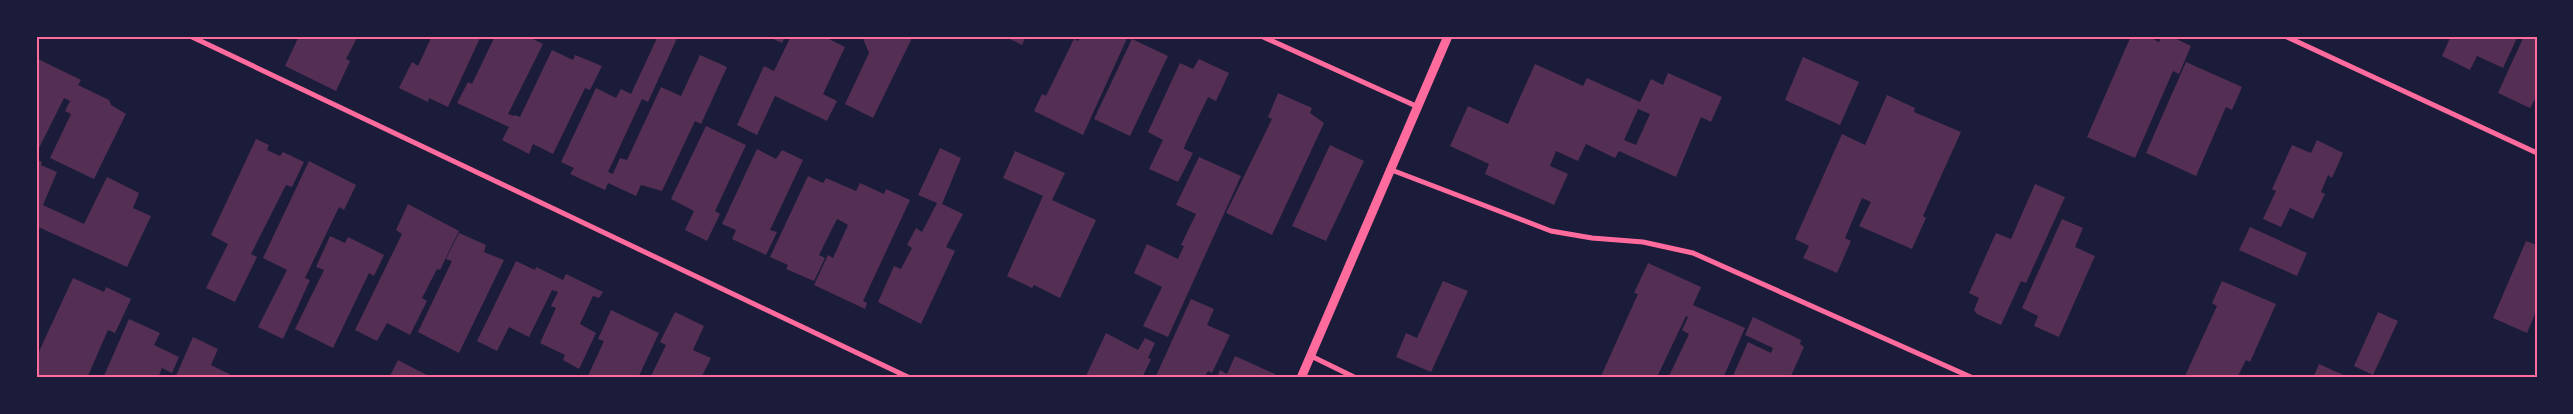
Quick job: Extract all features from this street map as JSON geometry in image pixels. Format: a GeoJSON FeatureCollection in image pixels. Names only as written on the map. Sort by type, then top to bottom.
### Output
{"type":"FeatureCollection","features":[{"type":"Feature","properties":{"kind":"street"},"geometry":{"type":"LineString","coordinates":[[190,36],[910,378]]}},
{"type":"Feature","properties":{"kind":"street"},"geometry":{"type":"LineString","coordinates":[[1261,36],[1416,106]]}},
{"type":"Feature","properties":{"kind":"street"},"geometry":{"type":"LineString","coordinates":[[1301,378],[1416,106],[1448,36]]}},
{"type":"Feature","properties":{"kind":"street"},"geometry":{"type":"LineString","coordinates":[[2285,36],[2537,153]]}},
{"type":"Feature","properties":{"kind":"street"},"geometry":{"type":"LineString","coordinates":[[1389,169],[1551,231],[1592,238],[1643,242],[1693,253],[1973,378]]}},
{"type":"Feature","properties":{"kind":"street"},"geometry":{"type":"LineString","coordinates":[[1311,356],[1356,378]]}},
{"type":"Feature","properties":{"kind":"building"},"geometry":{"type":"Polygon","coordinates":[[[299,36],[358,36],[346,59],[350,61],[336,91],[285,66],[299,36]]]}},
{"type":"Feature","properties":{"kind":"building"},"geometry":{"type":"Polygon","coordinates":[[[432,36],[481,36],[448,107],[429,98],[428,102],[399,88],[412,62],[418,66],[432,36]]]}},
{"type":"Feature","properties":{"kind":"building"},"geometry":{"type":"Polygon","coordinates":[[[495,36],[527,36],[543,44],[508,114],[514,116],[520,117],[552,50],[573,60],[575,55],[602,66],[590,90],[585,88],[553,154],[533,144],[529,154],[502,140],[509,127],[457,103],[468,82],[472,84],[495,36]]]}},
{"type":"Feature","properties":{"kind":"building"},"geometry":{"type":"Polygon","coordinates":[[[658,36],[678,36],[648,102],[642,99],[608,172],[613,174],[620,158],[627,160],[661,87],[681,96],[700,55],[727,67],[701,124],[695,121],[662,191],[641,185],[636,196],[608,183],[605,190],[570,174],[574,168],[561,162],[596,88],[616,98],[621,89],[631,94],[658,36]]]}},
{"type":"Feature","properties":{"kind":"building"},"geometry":{"type":"Polygon","coordinates":[[[767,36],[785,36],[782,43],[767,36]]]}},
{"type":"Feature","properties":{"kind":"building"},"geometry":{"type":"Polygon","coordinates":[[[791,36],[823,36],[845,47],[823,94],[837,101],[827,121],[775,96],[757,135],[737,125],[764,66],[774,71],[791,36]]]}},
{"type":"Feature","properties":{"kind":"building"},"geometry":{"type":"Polygon","coordinates":[[[862,36],[910,36],[911,40],[873,118],[845,104],[869,53],[862,36]]]}},
{"type":"Feature","properties":{"kind":"building"},"geometry":{"type":"Polygon","coordinates":[[[1004,36],[1026,36],[1022,45],[1004,36]]]}},
{"type":"Feature","properties":{"kind":"building"},"geometry":{"type":"Polygon","coordinates":[[[1081,36],[1128,36],[1083,135],[1034,111],[1042,94],[1046,96],[1074,39],[1078,41],[1081,36]]]}},
{"type":"Feature","properties":{"kind":"building"},"geometry":{"type":"Polygon","coordinates":[[[2131,36],[2147,36],[2159,42],[2162,36],[2170,36],[2191,46],[2179,74],[2173,71],[2135,158],[2087,137],[2131,36]]]}},
{"type":"Feature","properties":{"kind":"building"},"geometry":{"type":"Polygon","coordinates":[[[2451,36],[2518,36],[2503,68],[2477,56],[2470,70],[2442,56],[2451,36]]]}},
{"type":"Feature","properties":{"kind":"building"},"geometry":{"type":"Polygon","coordinates":[[[2524,36],[2537,36],[2537,100],[2535,99],[2530,108],[2498,93],[2524,36]]]}},
{"type":"Feature","properties":{"kind":"building"},"geometry":{"type":"Polygon","coordinates":[[[1132,39],[1168,56],[1130,136],[1094,119],[1132,39]]]}},
{"type":"Feature","properties":{"kind":"building"},"geometry":{"type":"Polygon","coordinates":[[[1803,57],[1859,82],[1840,125],[1785,100],[1803,57]]]}},
{"type":"Feature","properties":{"kind":"building"},"geometry":{"type":"Polygon","coordinates":[[[36,58],[81,80],[78,85],[109,100],[111,105],[126,114],[94,179],[50,158],[71,114],[65,111],[70,101],[64,98],[36,154],[36,58]]]}},
{"type":"Feature","properties":{"kind":"building"},"geometry":{"type":"Polygon","coordinates":[[[1199,59],[1229,73],[1216,101],[1208,97],[1185,145],[1184,149],[1193,153],[1178,182],[1149,169],[1163,140],[1148,132],[1180,63],[1193,69],[1199,59]]]}},
{"type":"Feature","properties":{"kind":"building"},"geometry":{"type":"Polygon","coordinates":[[[2186,62],[2242,87],[2232,110],[2226,107],[2196,176],[2146,153],[2186,62]]]}},
{"type":"Feature","properties":{"kind":"building"},"geometry":{"type":"Polygon","coordinates":[[[1535,64],[1583,86],[1587,78],[1640,102],[1651,79],[1663,85],[1668,73],[1722,97],[1711,122],[1701,117],[1676,177],[1619,151],[1615,158],[1586,144],[1578,161],[1556,151],[1550,166],[1568,174],[1554,205],[1485,174],[1489,164],[1450,146],[1468,106],[1508,124],[1535,64]],[[1638,109],[1624,140],[1636,145],[1650,114],[1638,109]]]}},
{"type":"Feature","properties":{"kind":"building"},"geometry":{"type":"Polygon","coordinates":[[[1278,93],[1312,108],[1310,113],[1324,123],[1272,235],[1226,213],[1272,119],[1268,117],[1278,93]]]}},
{"type":"Feature","properties":{"kind":"building"},"geometry":{"type":"Polygon","coordinates":[[[1887,95],[1915,108],[1914,112],[1961,132],[1923,216],[1926,218],[1912,249],[1859,226],[1871,202],[1862,198],[1845,238],[1851,241],[1837,273],[1803,258],[1809,246],[1795,239],[1842,134],[1865,145],[1887,95]]]}},
{"type":"Feature","properties":{"kind":"building"},"geometry":{"type":"Polygon","coordinates":[[[706,126],[746,145],[715,211],[720,214],[707,241],[685,230],[694,211],[671,199],[706,126]]]}},
{"type":"Feature","properties":{"kind":"building"},"geometry":{"type":"Polygon","coordinates":[[[256,139],[269,145],[267,150],[280,156],[283,152],[304,162],[292,187],[286,185],[251,254],[257,257],[235,302],[206,288],[228,244],[211,235],[256,139]]]}},
{"type":"Feature","properties":{"kind":"building"},"geometry":{"type":"Polygon","coordinates":[[[2317,140],[2343,153],[2332,178],[2328,175],[2321,192],[2325,194],[2313,219],[2290,208],[2281,227],[2263,219],[2276,191],[2272,189],[2292,145],[2311,153],[2317,140]]]}},
{"type":"Feature","properties":{"kind":"building"},"geometry":{"type":"Polygon","coordinates":[[[1330,145],[1364,161],[1326,241],[1292,226],[1330,145]]]}},
{"type":"Feature","properties":{"kind":"building"},"geometry":{"type":"Polygon","coordinates":[[[940,148],[961,158],[942,204],[963,214],[946,247],[955,251],[921,324],[878,302],[894,266],[901,269],[912,248],[907,245],[916,228],[922,232],[937,203],[918,195],[940,148]]]}},
{"type":"Feature","properties":{"kind":"building"},"geometry":{"type":"Polygon","coordinates":[[[757,149],[776,159],[782,150],[803,160],[770,230],[777,232],[766,255],[732,239],[736,230],[722,224],[757,149]]]}},
{"type":"Feature","properties":{"kind":"building"},"geometry":{"type":"Polygon","coordinates":[[[1015,151],[1065,173],[1052,200],[1096,220],[1060,298],[1034,285],[1032,288],[1007,276],[1043,196],[1003,178],[1015,151]]]}},
{"type":"Feature","properties":{"kind":"building"},"geometry":{"type":"Polygon","coordinates":[[[1199,157],[1241,176],[1168,337],[1143,326],[1162,287],[1134,273],[1147,244],[1178,259],[1184,246],[1181,245],[1196,214],[1176,205],[1199,157]]]}},
{"type":"Feature","properties":{"kind":"building"},"geometry":{"type":"Polygon","coordinates":[[[36,159],[42,162],[41,165],[57,172],[43,205],[84,224],[107,177],[139,193],[133,208],[151,216],[127,267],[36,226],[36,159]]]}},
{"type":"Feature","properties":{"kind":"building"},"geometry":{"type":"Polygon","coordinates":[[[309,161],[356,185],[344,210],[339,207],[305,278],[310,280],[283,339],[258,327],[287,270],[263,258],[309,161]]]}},
{"type":"Feature","properties":{"kind":"building"},"geometry":{"type":"Polygon","coordinates":[[[808,176],[823,183],[826,178],[856,191],[860,183],[884,194],[886,189],[910,200],[863,301],[867,303],[865,309],[814,285],[828,255],[833,258],[848,225],[843,222],[837,219],[819,255],[825,258],[814,281],[786,269],[788,265],[770,257],[808,176]]]}},
{"type":"Feature","properties":{"kind":"building"},"geometry":{"type":"Polygon","coordinates":[[[2035,184],[2065,197],[2026,283],[2021,281],[2001,325],[1977,314],[1974,310],[1979,298],[1969,293],[1996,233],[2011,239],[2035,184]]]}},
{"type":"Feature","properties":{"kind":"building"},"geometry":{"type":"Polygon","coordinates":[[[408,204],[459,231],[440,270],[437,269],[422,298],[427,301],[410,335],[387,323],[377,341],[355,330],[402,234],[396,230],[408,204]]]}},
{"type":"Feature","properties":{"kind":"building"},"geometry":{"type":"Polygon","coordinates":[[[2062,219],[2083,228],[2075,247],[2095,256],[2059,337],[2034,326],[2038,316],[2022,308],[2062,219]]]}},
{"type":"Feature","properties":{"kind":"building"},"geometry":{"type":"Polygon","coordinates":[[[2250,227],[2307,253],[2297,276],[2239,250],[2250,227]]]}},
{"type":"Feature","properties":{"kind":"building"},"geometry":{"type":"Polygon","coordinates":[[[459,233],[486,245],[484,252],[504,260],[459,353],[418,332],[452,261],[446,259],[459,233]]]}},
{"type":"Feature","properties":{"kind":"building"},"geometry":{"type":"Polygon","coordinates":[[[330,236],[345,243],[348,237],[384,255],[374,276],[369,273],[333,348],[295,329],[324,270],[316,267],[330,236]]]}},
{"type":"Feature","properties":{"kind":"building"},"geometry":{"type":"Polygon","coordinates":[[[2526,241],[2537,245],[2537,309],[2527,333],[2493,318],[2526,241]]]}},
{"type":"Feature","properties":{"kind":"building"},"geometry":{"type":"Polygon","coordinates":[[[516,261],[535,270],[536,267],[563,280],[566,274],[603,292],[599,298],[593,296],[580,324],[596,333],[579,369],[563,360],[565,355],[540,343],[556,308],[551,306],[558,292],[552,290],[529,337],[509,327],[497,351],[477,341],[516,261]]]}},
{"type":"Feature","properties":{"kind":"building"},"geometry":{"type":"Polygon","coordinates":[[[1648,263],[1701,287],[1693,305],[1745,328],[1723,378],[1668,378],[1689,334],[1682,330],[1688,317],[1686,316],[1658,375],[1660,378],[1601,376],[1638,294],[1634,293],[1648,263]]]}},
{"type":"Feature","properties":{"kind":"building"},"geometry":{"type":"Polygon","coordinates":[[[73,278],[104,292],[106,287],[131,299],[115,333],[108,330],[87,378],[36,378],[36,358],[73,278]]]}},
{"type":"Feature","properties":{"kind":"building"},"geometry":{"type":"Polygon","coordinates":[[[1443,281],[1468,291],[1431,372],[1396,357],[1406,333],[1417,338],[1443,281]]]}},
{"type":"Feature","properties":{"kind":"building"},"geometry":{"type":"Polygon","coordinates":[[[2222,281],[2276,304],[2250,362],[2246,360],[2237,378],[2184,378],[2217,306],[2212,303],[2222,281]]]}},
{"type":"Feature","properties":{"kind":"building"},"geometry":{"type":"Polygon","coordinates":[[[1191,299],[1214,309],[1207,325],[1230,335],[1212,373],[1208,371],[1204,378],[1155,378],[1191,299]]]}},
{"type":"Feature","properties":{"kind":"building"},"geometry":{"type":"Polygon","coordinates":[[[611,310],[659,333],[638,378],[587,378],[604,341],[598,339],[611,310]]]}},
{"type":"Feature","properties":{"kind":"building"},"geometry":{"type":"Polygon","coordinates":[[[675,312],[704,326],[693,350],[711,358],[701,378],[650,378],[666,345],[660,342],[675,312]]]}},
{"type":"Feature","properties":{"kind":"building"},"geometry":{"type":"Polygon","coordinates":[[[2378,312],[2398,321],[2373,375],[2354,366],[2378,312]]]}},
{"type":"Feature","properties":{"kind":"building"},"geometry":{"type":"Polygon","coordinates":[[[1753,317],[1801,340],[1800,344],[1804,347],[1790,378],[1732,378],[1748,342],[1771,353],[1773,348],[1745,335],[1753,317]]]}},
{"type":"Feature","properties":{"kind":"building"},"geometry":{"type":"Polygon","coordinates":[[[129,319],[160,333],[154,345],[179,357],[172,373],[162,368],[158,378],[103,378],[129,319]]]}},
{"type":"Feature","properties":{"kind":"building"},"geometry":{"type":"Polygon","coordinates":[[[1106,333],[1138,350],[1145,338],[1155,343],[1148,358],[1151,359],[1142,378],[1085,378],[1106,333]]]}},
{"type":"Feature","properties":{"kind":"building"},"geometry":{"type":"Polygon","coordinates":[[[193,337],[218,349],[211,365],[237,378],[175,378],[193,337]]]}},
{"type":"Feature","properties":{"kind":"building"},"geometry":{"type":"Polygon","coordinates":[[[1235,356],[1275,374],[1273,378],[1217,378],[1220,370],[1227,374],[1235,356]]]}},
{"type":"Feature","properties":{"kind":"building"},"geometry":{"type":"Polygon","coordinates":[[[398,360],[421,372],[433,378],[389,378],[398,360]]]}},
{"type":"Feature","properties":{"kind":"building"},"geometry":{"type":"Polygon","coordinates":[[[2319,364],[2350,378],[2313,378],[2319,364]]]}}]}
